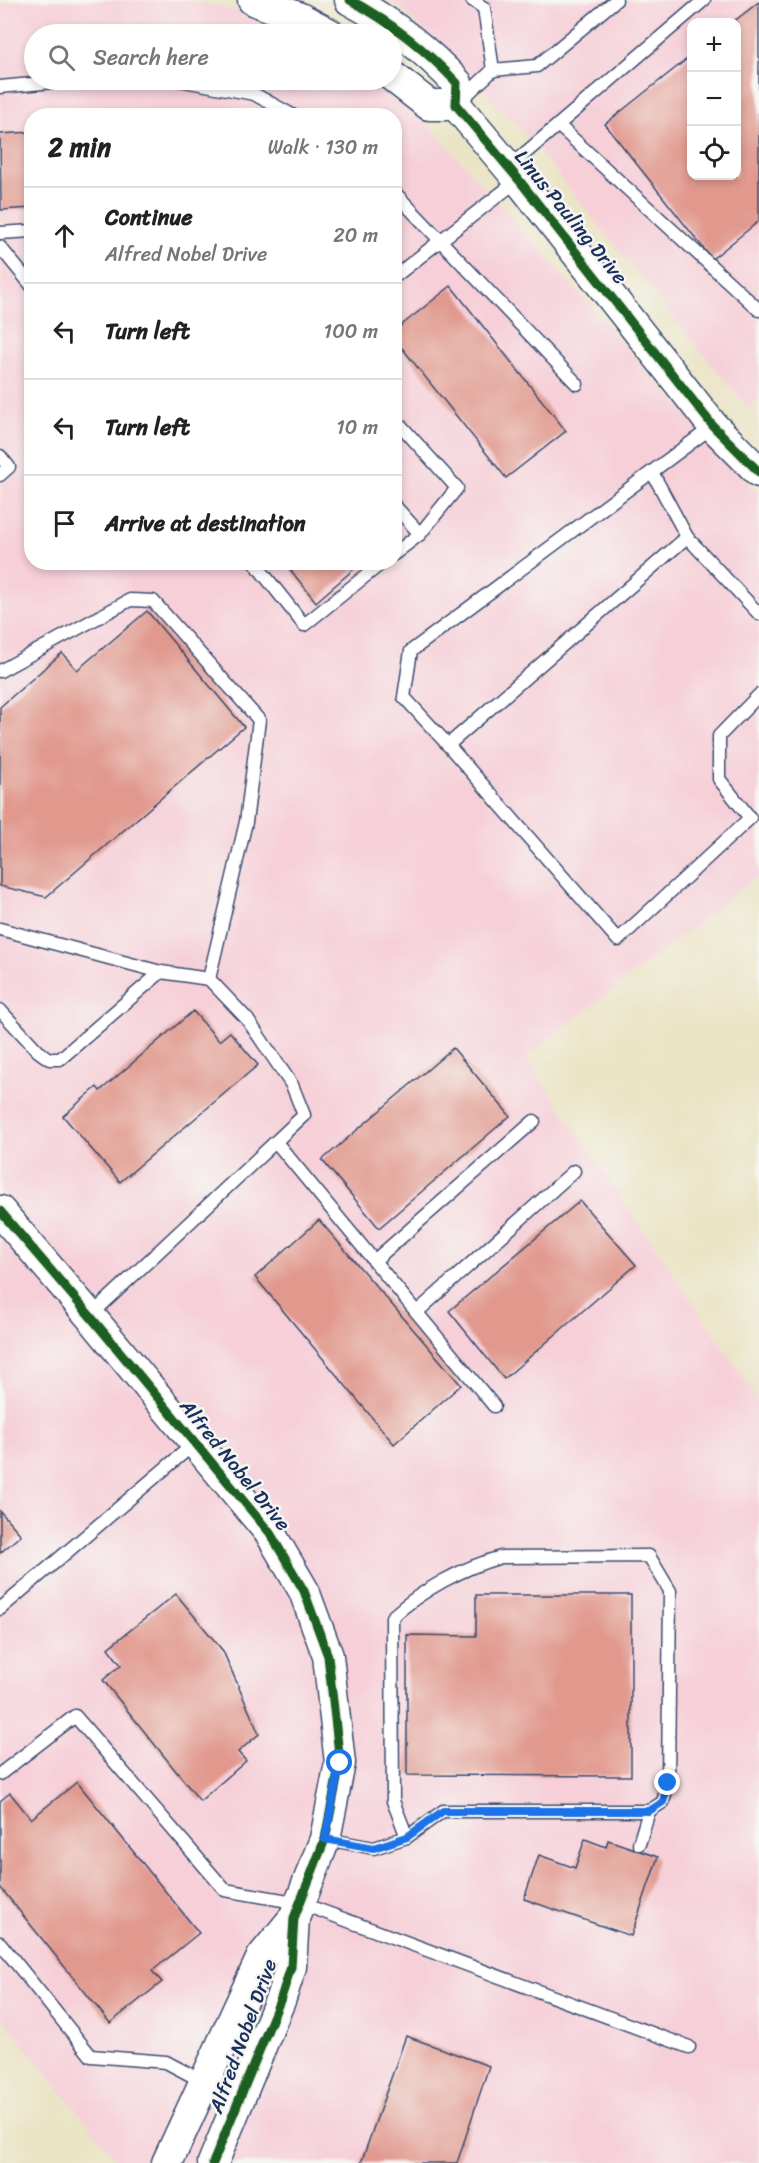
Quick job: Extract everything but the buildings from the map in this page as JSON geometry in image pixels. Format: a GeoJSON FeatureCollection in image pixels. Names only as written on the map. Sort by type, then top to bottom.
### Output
{"type":"FeatureCollection","features":[{"type":"Feature","properties":{"kind":"street"},"geometry":{"type":"LineString","coordinates":[[253,0],[311,24]]}},
{"type":"Feature","properties":{"kind":"street"},"geometry":{"type":"LineString","coordinates":[[350,0],[388,24]]}},
{"type":"Feature","properties":{"kind":"street"},"geometry":{"type":"LineString","coordinates":[[402,34],[441,66],[457,83],[456,105],[429,105],[402,84]]}},
{"type":"Feature","properties":{"kind":"street","name":"Linus Pauling Drive"},"geometry":{"type":"LineString","coordinates":[[456,105],[514,174],[713,426],[759,472]]}},
{"type":"Feature","properties":{"kind":"street","name":"Alfred Nobel Drive"},"geometry":{"type":"LineString","coordinates":[[0,1211],[270,1533],[304,1591],[328,1656],[340,1763],[325,1839],[297,1910],[262,1957],[167,2163]]}},
{"type":"Feature","properties":{"kind":"street","name":"Alfred Nobel Drive"},"geometry":{"type":"LineString","coordinates":[[213,2163],[281,1998],[291,1967],[297,1910]]}},
{"type":"Feature","properties":{"kind":"lane"},"geometry":{"type":"LineString","coordinates":[[472,0],[484,8],[493,70]]}},
{"type":"Feature","properties":{"kind":"lane"},"geometry":{"type":"LineString","coordinates":[[456,105],[493,70],[537,66],[616,0]]}},
{"type":"Feature","properties":{"kind":"lane"},"geometry":{"type":"LineString","coordinates":[[402,271],[441,240],[514,174],[558,125],[704,0]]}},
{"type":"Feature","properties":{"kind":"lane"},"geometry":{"type":"LineString","coordinates":[[0,87],[24,85]]}},
{"type":"Feature","properties":{"kind":"lane"},"geometry":{"type":"LineString","coordinates":[[233,90],[254,94],[279,108]]}},
{"type":"Feature","properties":{"kind":"lane"},"geometry":{"type":"LineString","coordinates":[[558,125],[759,310]]}},
{"type":"Feature","properties":{"kind":"lane"},"geometry":{"type":"LineString","coordinates":[[402,200],[577,384]]}},
{"type":"Feature","properties":{"kind":"lane"},"geometry":{"type":"LineString","coordinates":[[0,233],[24,232]]}},
{"type":"Feature","properties":{"kind":"lane"},"geometry":{"type":"LineString","coordinates":[[0,247],[24,276]]}},
{"type":"Feature","properties":{"kind":"lane"},"geometry":{"type":"LineString","coordinates":[[713,426],[411,651],[404,697],[618,940],[754,814],[719,779],[719,736],[759,695]]}},
{"type":"Feature","properties":{"kind":"lane"},"geometry":{"type":"LineString","coordinates":[[402,427],[457,488],[420,534],[402,548]]}},
{"type":"Feature","properties":{"kind":"lane"},"geometry":{"type":"LineString","coordinates":[[0,456],[9,467],[0,475]]}},
{"type":"Feature","properties":{"kind":"lane"},"geometry":{"type":"LineString","coordinates":[[652,471],[687,537],[759,614]]}},
{"type":"Feature","properties":{"kind":"lane"},"geometry":{"type":"LineString","coordinates":[[402,514],[420,534]]}},
{"type":"Feature","properties":{"kind":"lane"},"geometry":{"type":"LineString","coordinates":[[448,745],[687,537]]}},
{"type":"Feature","properties":{"kind":"lane"},"geometry":{"type":"LineString","coordinates":[[260,570],[304,625],[374,570]]}},
{"type":"Feature","properties":{"kind":"lane"},"geometry":{"type":"LineString","coordinates":[[0,671],[130,600],[153,601],[259,720],[246,822],[209,980]]}},
{"type":"Feature","properties":{"kind":"lane"},"geometry":{"type":"LineString","coordinates":[[0,929],[161,972],[209,980],[247,1019],[292,1085],[304,1115],[90,1316]]}},
{"type":"Feature","properties":{"kind":"lane"},"geometry":{"type":"LineString","coordinates":[[0,1010],[38,1051],[49,1059],[60,1059],[161,972]]}},
{"type":"Feature","properties":{"kind":"lane"},"geometry":{"type":"LineString","coordinates":[[374,1261],[534,1121]]}},
{"type":"Feature","properties":{"kind":"lane"},"geometry":{"type":"LineString","coordinates":[[276,1142],[494,1406]]}},
{"type":"Feature","properties":{"kind":"lane"},"geometry":{"type":"LineString","coordinates":[[417,1312],[574,1171]]}},
{"type":"Feature","properties":{"kind":"lane"},"geometry":{"type":"LineString","coordinates":[[0,1608],[195,1443]]}},
{"type":"Feature","properties":{"kind":"lane"},"geometry":{"type":"LineString","coordinates":[[325,1839],[374,1848],[407,1837],[443,1811],[649,1811],[663,1802],[668,1783],[670,1591],[649,1556],[501,1557],[479,1563],[412,1599],[392,1617],[393,1801],[407,1837]]}},
{"type":"Feature","properties":{"kind":"lane"},"geometry":{"type":"LineString","coordinates":[[0,1774],[75,1716],[225,1890],[297,1910],[689,2047]]}},
{"type":"Feature","properties":{"kind":"lane"},"geometry":{"type":"LineString","coordinates":[[639,1844],[649,1811]]}},
{"type":"Feature","properties":{"kind":"lane"},"geometry":{"type":"LineString","coordinates":[[0,1943],[91,2056],[166,2062],[204,2082]]}},
{"type":"Feature","properties":{"kind":"shaded area"},"geometry":{"type":"Polygon","coordinates":[[[20,0],[190,0],[264,16],[277,24],[24,24],[24,90],[379,90],[420,116],[759,495],[759,875],[526,1057],[759,1400],[759,2163],[119,2163],[0,2014],[0,4],[20,0]]]}},
{"type":"Feature","properties":{"kind":"shaded area"},"geometry":{"type":"Polygon","coordinates":[[[387,0],[759,0],[759,399],[748,409],[520,128],[400,8],[387,0]]]}},
{"type":"Feature","properties":{"kind":"cycle path"},"geometry":{"type":"LineString","coordinates":[[350,0],[388,24]]}},
{"type":"Feature","properties":{"kind":"cycle path"},"geometry":{"type":"LineString","coordinates":[[402,34],[433,59],[457,83],[456,105],[519,180],[713,426],[759,472]]}},
{"type":"Feature","properties":{"kind":"cycle path"},"geometry":{"type":"LineString","coordinates":[[0,1211],[270,1533],[304,1591],[328,1656],[340,1763],[325,1839],[294,1918],[291,1967],[281,1998],[213,2163]]}},
{"type":"Feature","properties":{"kind":"route"},"geometry":{"type":"LineString","coordinates":[[340,1763],[325,1839],[374,1848],[407,1837],[443,1811],[649,1811],[663,1802],[668,1783]]}}]}
